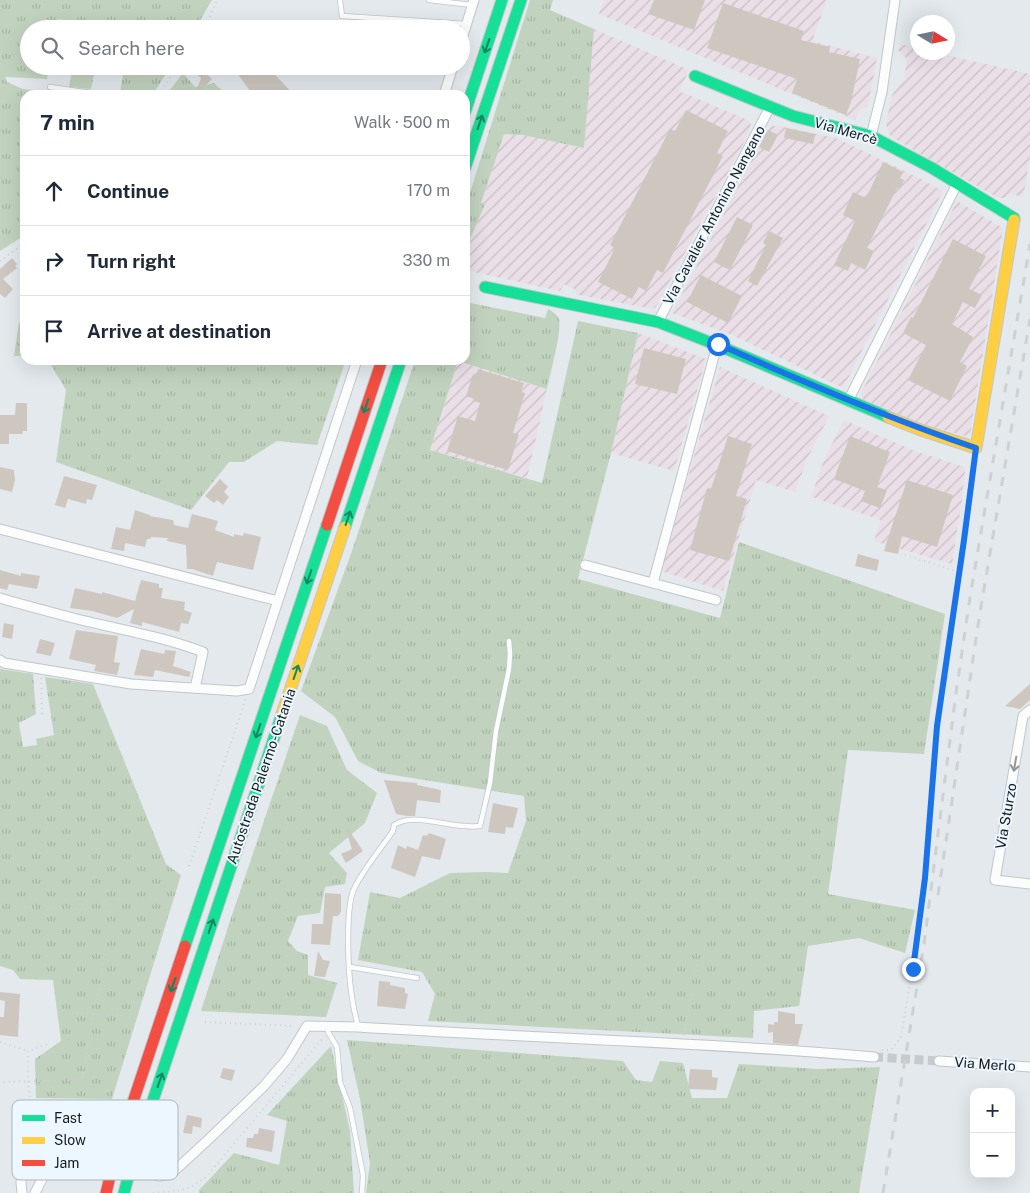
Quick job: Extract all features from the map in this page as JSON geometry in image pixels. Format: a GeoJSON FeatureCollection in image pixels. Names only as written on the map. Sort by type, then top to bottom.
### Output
{"type":"FeatureCollection","features":[{"type":"Feature","properties":{"kind":"main road"},"geometry":{"type":"LineString","coordinates":[[470,97],[502,0]]}},
{"type":"Feature","properties":{"kind":"main road"},"geometry":{"type":"LineString","coordinates":[[470,153],[521,0]]}},
{"type":"Feature","properties":{"kind":"main road","name":"Via Mercè"},"geometry":{"type":"LineString","coordinates":[[695,76],[793,116],[871,136],[932,168],[1014,218],[976,448]]}},
{"type":"Feature","properties":{"kind":"main road"},"geometry":{"type":"LineString","coordinates":[[485,287],[658,322],[718,344],[848,401],[918,429],[976,448]]}},
{"type":"Feature","properties":{"kind":"main road","name":"Autostrada Palermo-Catania"},"geometry":{"type":"LineString","coordinates":[[134,1100],[380,365]]}},
{"type":"Feature","properties":{"kind":"main road","name":"Autostrada Palermo-Catania"},"geometry":{"type":"LineString","coordinates":[[153,1100],[399,365]]}},
{"type":"Feature","properties":{"kind":"main road","name":"Autostrada Palermo-Catania"},"geometry":{"type":"LineString","coordinates":[[106,1193],[109,1180]]}},
{"type":"Feature","properties":{"kind":"main road","name":"Autostrada Palermo-Catania"},"geometry":{"type":"LineString","coordinates":[[124,1193],[128,1180]]}},
{"type":"Feature","properties":{"kind":"street"},"geometry":{"type":"LineString","coordinates":[[871,136],[882,92],[895,0]]}},
{"type":"Feature","properties":{"kind":"street"},"geometry":{"type":"LineString","coordinates":[[468,20],[473,2]]}},
{"type":"Feature","properties":{"kind":"street"},"geometry":{"type":"LineString","coordinates":[[446,90],[450,75]]}},
{"type":"Feature","properties":{"kind":"street","name":"Via Cavalier Antonino Nangano"},"geometry":{"type":"LineString","coordinates":[[658,322],[770,107]]}},
{"type":"Feature","properties":{"kind":"street"},"geometry":{"type":"LineString","coordinates":[[848,401],[957,184]]}},
{"type":"Feature","properties":{"kind":"street"},"geometry":{"type":"LineString","coordinates":[[653,583],[718,344]]}},
{"type":"Feature","properties":{"kind":"street"},"geometry":{"type":"LineString","coordinates":[[0,660],[4,663],[41,670],[131,684],[237,691],[249,689],[355,365]]}},
{"type":"Feature","properties":{"kind":"street"},"geometry":{"type":"LineString","coordinates":[[0,528],[278,601]]}},
{"type":"Feature","properties":{"kind":"street"},"geometry":{"type":"LineString","coordinates":[[586,564],[716,600]]}},
{"type":"Feature","properties":{"kind":"street"},"geometry":{"type":"LineString","coordinates":[[0,598],[82,620],[141,633],[203,652],[195,688]]}},
{"type":"Feature","properties":{"kind":"street","name":"Via Sturzo"},"geometry":{"type":"LineString","coordinates":[[1028,715],[995,880],[1030,884]]}},
{"type":"Feature","properties":{"kind":"street"},"geometry":{"type":"LineString","coordinates":[[178,1168],[264,1086],[287,1058],[307,1026],[358,1027],[874,1054]]}},
{"type":"Feature","properties":{"kind":"street","name":"Via Merlo"},"geometry":{"type":"LineString","coordinates":[[939,1061],[1030,1066]]}},
{"type":"Feature","properties":{"kind":"street"},"geometry":{"type":"LineString","coordinates":[[21,1180],[22,1193]]}},
{"type":"Feature","properties":{"kind":"street"},"geometry":{"type":"LineString","coordinates":[[34,1193],[42,1180]]}},
{"type":"Feature","properties":{"kind":"lane"},"geometry":{"type":"LineString","coordinates":[[340,0],[342,16],[404,20]]}},
{"type":"Feature","properties":{"kind":"lane"},"geometry":{"type":"LineString","coordinates":[[429,0],[473,2]]}},
{"type":"Feature","properties":{"kind":"lane"},"geometry":{"type":"LineString","coordinates":[[50,87],[71,90]]}},
{"type":"Feature","properties":{"kind":"lane"},"geometry":{"type":"LineString","coordinates":[[358,1027],[352,998],[350,967],[349,912],[353,891],[364,872],[393,832],[394,825],[402,819],[422,820],[468,828],[480,826],[490,783],[496,731],[509,669],[509,640]]}},
{"type":"Feature","properties":{"kind":"lane"},"geometry":{"type":"LineString","coordinates":[[350,967],[417,978]]}},
{"type":"Feature","properties":{"kind":"lane"},"geometry":{"type":"LineString","coordinates":[[328,1032],[337,1047],[340,1082],[350,1108],[363,1175],[362,1193]]}},
{"type":"Feature","properties":{"kind":"path"},"geometry":{"type":"LineString","coordinates":[[208,20],[218,0]]}},
{"type":"Feature","properties":{"kind":"path"},"geometry":{"type":"LineString","coordinates":[[162,90],[171,75]]}},
{"type":"Feature","properties":{"kind":"path"},"geometry":{"type":"LineString","coordinates":[[0,261],[20,247]]}},
{"type":"Feature","properties":{"kind":"path"},"geometry":{"type":"LineString","coordinates":[[874,1054],[891,1050],[900,1040],[913,969],[924,886],[937,726],[976,448]]}},
{"type":"Feature","properties":{"kind":"path"},"geometry":{"type":"LineString","coordinates":[[905,555],[959,572]]}},
{"type":"Feature","properties":{"kind":"path"},"geometry":{"type":"LineString","coordinates":[[41,670],[42,715]]}},
{"type":"Feature","properties":{"kind":"path"},"geometry":{"type":"LineString","coordinates":[[189,866],[249,689]]}},
{"type":"Feature","properties":{"kind":"path"},"geometry":{"type":"LineString","coordinates":[[0,906],[112,912],[82,1080],[0,1082]]}},
{"type":"Feature","properties":{"kind":"path"},"geometry":{"type":"LineString","coordinates":[[683,1045],[686,1019],[698,966],[698,951]]}},
{"type":"Feature","properties":{"kind":"path"},"geometry":{"type":"LineString","coordinates":[[72,1013],[124,1016]]}},
{"type":"Feature","properties":{"kind":"path"},"geometry":{"type":"LineString","coordinates":[[205,1022],[307,1026]]}},
{"type":"Feature","properties":{"kind":"path"},"geometry":{"type":"LineString","coordinates":[[153,1193],[181,1191],[195,1185],[207,1176],[328,1032]]}},
{"type":"Feature","properties":{"kind":"path"},"geometry":{"type":"LineString","coordinates":[[0,1042],[28,1051],[48,1044]]}},
{"type":"Feature","properties":{"kind":"path"},"geometry":{"type":"LineString","coordinates":[[28,1051],[30,1100]]}},
{"type":"Feature","properties":{"kind":"shaded area"},"geometry":{"type":"Polygon","coordinates":[[[604,0],[827,0],[812,41],[877,58],[868,106],[860,110],[855,120],[599,14],[604,0]]]}},
{"type":"Feature","properties":{"kind":"shaded area"},"geometry":{"type":"Polygon","coordinates":[[[594,29],[689,70],[679,91],[748,120],[751,124],[747,137],[656,307],[653,309],[579,295],[576,294],[576,290],[564,284],[560,291],[470,271],[470,239],[485,204],[481,203],[504,134],[523,135],[584,148],[594,29]]]}},
{"type":"Feature","properties":{"kind":"shaded area"},"geometry":{"type":"Polygon","coordinates":[[[900,44],[910,46],[910,60],[955,60],[955,57],[1030,74],[1030,156],[1023,198],[1011,193],[1004,198],[998,198],[890,136],[886,124],[891,99],[893,93],[904,80],[907,59],[898,50],[900,44]]]}},
{"type":"Feature","properties":{"kind":"shaded area"},"geometry":{"type":"Polygon","coordinates":[[[772,126],[836,138],[943,191],[845,384],[841,387],[732,335],[672,313],[768,129],[772,126]]]}},
{"type":"Feature","properties":{"kind":"shaded area"},"geometry":{"type":"Polygon","coordinates":[[[957,201],[1003,228],[970,435],[965,436],[922,424],[862,399],[861,393],[957,201]]]}},
{"type":"Feature","properties":{"kind":"shaded area"},"geometry":{"type":"Polygon","coordinates":[[[638,333],[706,359],[674,471],[611,453],[638,333]]]}},
{"type":"Feature","properties":{"kind":"shaded area"},"geometry":{"type":"Polygon","coordinates":[[[457,365],[470,365],[547,389],[527,478],[430,450],[457,365]]]}},
{"type":"Feature","properties":{"kind":"shaded area"},"geometry":{"type":"Polygon","coordinates":[[[720,367],[829,416],[808,457],[795,492],[756,480],[723,591],[661,571],[720,367]]]}},
{"type":"Feature","properties":{"kind":"shaded area"},"geometry":{"type":"Polygon","coordinates":[[[844,420],[912,450],[964,467],[961,507],[952,564],[874,541],[881,520],[811,497],[824,460],[844,420]]]}},
{"type":"Feature","properties":{"kind":"green space"},"geometry":{"type":"Polygon","coordinates":[[[0,0],[212,0],[200,20],[20,20],[20,75],[48,75],[47,79],[5,77],[7,82],[23,89],[32,90],[20,90],[20,238],[0,251],[0,0]]]}},
{"type":"Feature","properties":{"kind":"green space"},"geometry":{"type":"Polygon","coordinates":[[[530,0],[553,0],[550,10],[594,29],[584,148],[523,135],[504,134],[481,203],[485,204],[470,239],[470,193],[530,0]]]}},
{"type":"Feature","properties":{"kind":"green space"},"geometry":{"type":"Polygon","coordinates":[[[71,75],[94,75],[91,89],[69,87],[71,75]]]}},
{"type":"Feature","properties":{"kind":"green space"},"geometry":{"type":"Polygon","coordinates":[[[123,75],[165,75],[156,90],[121,90],[123,75]]]}},
{"type":"Feature","properties":{"kind":"green space"},"geometry":{"type":"Polygon","coordinates":[[[181,75],[185,75],[195,87],[214,83],[222,90],[170,90],[181,75]]]}},
{"type":"Feature","properties":{"kind":"green space"},"geometry":{"type":"Polygon","coordinates":[[[470,303],[545,318],[548,309],[556,314],[559,319],[559,333],[547,389],[470,365],[470,303]]]}},
{"type":"Feature","properties":{"kind":"green space"},"geometry":{"type":"Polygon","coordinates":[[[578,321],[638,333],[611,453],[578,579],[720,618],[739,542],[945,614],[924,754],[848,750],[828,894],[915,910],[905,953],[859,938],[808,946],[799,1006],[754,1011],[753,1038],[428,1021],[435,994],[422,972],[358,960],[370,892],[400,898],[450,873],[508,873],[526,821],[524,796],[381,773],[358,761],[335,717],[301,691],[353,548],[413,365],[457,365],[430,450],[542,483],[578,321]]]}},
{"type":"Feature","properties":{"kind":"green space"},"geometry":{"type":"Polygon","coordinates":[[[19,322],[20,356],[14,356],[19,322]]]}},
{"type":"Feature","properties":{"kind":"green space"},"geometry":{"type":"Polygon","coordinates":[[[51,365],[344,365],[317,445],[277,441],[244,462],[229,462],[191,510],[56,462],[66,390],[51,365]]]}},
{"type":"Feature","properties":{"kind":"green space"},"geometry":{"type":"Polygon","coordinates":[[[0,669],[33,674],[36,714],[19,723],[23,747],[37,745],[36,739],[54,735],[45,677],[93,684],[166,864],[181,875],[112,1099],[36,1098],[35,1059],[61,1041],[53,980],[20,979],[13,970],[0,966],[0,669]]]}},
{"type":"Feature","properties":{"kind":"green space"},"geometry":{"type":"Polygon","coordinates":[[[300,715],[327,726],[347,770],[377,793],[365,823],[329,853],[347,873],[345,884],[325,887],[320,913],[298,916],[288,941],[297,951],[308,955],[308,975],[337,983],[326,1017],[201,1011],[230,921],[300,715]]]}},
{"type":"Feature","properties":{"kind":"green space"},"geometry":{"type":"Polygon","coordinates":[[[347,1040],[623,1061],[636,1080],[652,1082],[660,1061],[683,1063],[692,1098],[727,1098],[739,1064],[818,1069],[880,1067],[859,1193],[366,1193],[370,1163],[360,1099],[347,1040]]]}},
{"type":"Feature","properties":{"kind":"green space"},"geometry":{"type":"Polygon","coordinates":[[[331,1046],[350,1131],[354,1193],[199,1193],[199,1190],[234,1153],[279,1165],[287,1121],[267,1115],[331,1046]]]}},
{"type":"Feature","properties":{"kind":"building"},"geometry":{"type":"Polygon","coordinates":[[[654,0],[705,0],[694,30],[648,14],[654,0]]]}},
{"type":"Feature","properties":{"kind":"building"},"geometry":{"type":"Polygon","coordinates":[[[723,3],[804,31],[801,40],[830,47],[829,52],[860,59],[851,102],[846,115],[792,93],[797,79],[707,48],[723,3]]]}},
{"type":"Feature","properties":{"kind":"building"},"geometry":{"type":"Polygon","coordinates":[[[198,75],[208,75],[212,79],[201,90],[197,90],[201,78],[198,75]]]}},
{"type":"Feature","properties":{"kind":"building"},"geometry":{"type":"Polygon","coordinates":[[[239,75],[275,75],[289,90],[249,90],[239,75]]]}},
{"type":"Feature","properties":{"kind":"building"},"geometry":{"type":"Polygon","coordinates":[[[686,110],[728,131],[717,153],[723,156],[663,273],[657,270],[646,291],[639,287],[632,299],[598,282],[615,248],[610,245],[670,129],[675,131],[686,110]]]}},
{"type":"Feature","properties":{"kind":"building"},"geometry":{"type":"Polygon","coordinates":[[[786,128],[815,134],[813,144],[784,138],[786,128]]]}},
{"type":"Feature","properties":{"kind":"building"},"geometry":{"type":"Polygon","coordinates":[[[768,130],[778,135],[769,152],[759,147],[768,130]]]}},
{"type":"Feature","properties":{"kind":"building"},"geometry":{"type":"Polygon","coordinates":[[[883,162],[903,172],[900,178],[904,180],[900,189],[897,188],[867,248],[874,251],[865,270],[851,263],[848,271],[834,265],[855,221],[843,215],[853,192],[866,198],[883,162]]]}},
{"type":"Feature","properties":{"kind":"building"},"geometry":{"type":"Polygon","coordinates":[[[737,217],[753,225],[730,270],[714,262],[737,217]]]}},
{"type":"Feature","properties":{"kind":"building"},"geometry":{"type":"Polygon","coordinates":[[[769,231],[783,238],[757,286],[748,281],[766,245],[763,243],[769,231]]]}},
{"type":"Feature","properties":{"kind":"building"},"geometry":{"type":"Polygon","coordinates":[[[953,239],[986,256],[969,289],[982,295],[975,308],[963,302],[952,324],[973,337],[960,362],[967,366],[950,401],[908,380],[926,345],[903,333],[911,317],[913,318],[953,239]]]}},
{"type":"Feature","properties":{"kind":"building"},"geometry":{"type":"Polygon","coordinates":[[[12,258],[17,264],[15,266],[17,268],[3,279],[13,289],[5,298],[0,294],[0,269],[12,258]]]}},
{"type":"Feature","properties":{"kind":"building"},"geometry":{"type":"Polygon","coordinates":[[[701,275],[742,296],[728,323],[687,302],[701,275]]]}},
{"type":"Feature","properties":{"kind":"building"},"geometry":{"type":"Polygon","coordinates":[[[644,348],[686,359],[677,394],[635,384],[644,348]]]}},
{"type":"Feature","properties":{"kind":"building"},"geometry":{"type":"Polygon","coordinates":[[[478,369],[524,383],[521,392],[525,393],[513,433],[519,434],[508,470],[447,451],[458,416],[475,421],[480,403],[466,396],[473,374],[476,375],[478,369]]]}},
{"type":"Feature","properties":{"kind":"building"},"geometry":{"type":"Polygon","coordinates":[[[16,403],[27,403],[27,431],[23,431],[22,434],[9,434],[9,444],[0,444],[0,415],[15,415],[16,403]]]}},
{"type":"Feature","properties":{"kind":"building"},"geometry":{"type":"Polygon","coordinates":[[[728,436],[752,444],[736,496],[747,499],[729,561],[690,550],[707,488],[711,489],[728,436]]]}},
{"type":"Feature","properties":{"kind":"building"},"geometry":{"type":"Polygon","coordinates":[[[850,436],[890,452],[877,487],[887,490],[880,508],[861,501],[865,491],[834,479],[850,436]]]}},
{"type":"Feature","properties":{"kind":"building"},"geometry":{"type":"Polygon","coordinates":[[[0,467],[14,470],[15,480],[12,492],[0,489],[0,467]]]}},
{"type":"Feature","properties":{"kind":"building"},"geometry":{"type":"Polygon","coordinates":[[[64,476],[97,485],[92,500],[87,499],[86,504],[68,499],[65,508],[55,505],[64,476]]]}},
{"type":"Feature","properties":{"kind":"building"},"geometry":{"type":"Polygon","coordinates":[[[220,479],[228,487],[224,492],[229,497],[223,505],[217,500],[214,503],[205,496],[220,479]]]}},
{"type":"Feature","properties":{"kind":"building"},"geometry":{"type":"Polygon","coordinates":[[[907,480],[953,495],[937,547],[902,536],[898,554],[884,551],[907,480]]]}},
{"type":"Feature","properties":{"kind":"building"},"geometry":{"type":"Polygon","coordinates":[[[135,510],[150,516],[173,520],[174,525],[188,528],[192,514],[218,521],[215,530],[234,537],[234,534],[243,536],[244,533],[261,537],[253,570],[217,562],[213,576],[187,569],[186,545],[167,541],[168,538],[151,537],[147,539],[145,547],[125,543],[124,551],[111,549],[116,527],[130,530],[135,510]]]}},
{"type":"Feature","properties":{"kind":"building"},"geometry":{"type":"Polygon","coordinates":[[[858,554],[879,560],[877,571],[855,566],[858,554]]]}},
{"type":"Feature","properties":{"kind":"building"},"geometry":{"type":"Polygon","coordinates":[[[0,570],[21,576],[21,573],[40,576],[37,589],[9,584],[7,590],[0,588],[0,570]]]}},
{"type":"Feature","properties":{"kind":"building"},"geometry":{"type":"Polygon","coordinates":[[[141,580],[159,584],[159,588],[163,588],[161,598],[185,602],[184,610],[192,613],[188,624],[181,623],[179,632],[142,622],[142,626],[130,623],[134,609],[117,618],[92,611],[70,608],[75,588],[102,594],[102,592],[135,601],[141,580]]]}},
{"type":"Feature","properties":{"kind":"building"},"geometry":{"type":"Polygon","coordinates":[[[4,623],[14,625],[12,639],[2,637],[4,623]]]}},
{"type":"Feature","properties":{"kind":"building"},"geometry":{"type":"Polygon","coordinates":[[[76,630],[118,636],[114,662],[120,663],[117,675],[94,671],[96,665],[69,659],[76,630]]]}},
{"type":"Feature","properties":{"kind":"building"},"geometry":{"type":"Polygon","coordinates":[[[40,639],[55,643],[51,656],[36,653],[40,639]]]}},
{"type":"Feature","properties":{"kind":"building"},"geometry":{"type":"Polygon","coordinates":[[[141,649],[164,654],[165,650],[176,651],[173,666],[191,672],[189,677],[155,670],[153,677],[134,675],[141,649]]]}},
{"type":"Feature","properties":{"kind":"building"},"geometry":{"type":"Polygon","coordinates":[[[1030,684],[1030,700],[1020,709],[1005,706],[1030,684]]]}},
{"type":"Feature","properties":{"kind":"building"},"geometry":{"type":"Polygon","coordinates":[[[384,780],[417,783],[417,785],[441,790],[440,803],[417,800],[415,816],[396,814],[384,780]]]}},
{"type":"Feature","properties":{"kind":"building"},"geometry":{"type":"Polygon","coordinates":[[[493,803],[518,808],[513,828],[506,827],[505,834],[488,832],[493,803]]]}},
{"type":"Feature","properties":{"kind":"building"},"geometry":{"type":"Polygon","coordinates":[[[348,829],[363,851],[346,863],[341,854],[352,849],[346,830],[348,829]]]}},
{"type":"Feature","properties":{"kind":"building"},"geometry":{"type":"Polygon","coordinates":[[[429,833],[446,839],[440,860],[422,856],[415,877],[391,868],[398,845],[406,849],[407,846],[418,850],[423,835],[427,836],[429,833]]]}},
{"type":"Feature","properties":{"kind":"building"},"geometry":{"type":"Polygon","coordinates":[[[325,893],[341,894],[341,912],[338,916],[333,916],[330,945],[311,944],[312,924],[323,924],[325,893]]]}},
{"type":"Feature","properties":{"kind":"building"},"geometry":{"type":"Polygon","coordinates":[[[318,951],[323,960],[330,961],[325,977],[314,976],[318,951]]]}},
{"type":"Feature","properties":{"kind":"building"},"geometry":{"type":"Polygon","coordinates":[[[379,981],[390,982],[390,985],[405,988],[405,993],[408,994],[405,1009],[377,1006],[379,981]]]}},
{"type":"Feature","properties":{"kind":"building"},"geometry":{"type":"Polygon","coordinates":[[[0,992],[20,994],[18,1037],[0,1035],[0,1017],[4,1017],[5,1001],[0,1000],[0,992]]]}},
{"type":"Feature","properties":{"kind":"building"},"geometry":{"type":"Polygon","coordinates":[[[778,1011],[795,1014],[795,1024],[803,1024],[798,1045],[773,1043],[773,1032],[768,1033],[768,1024],[774,1025],[774,1022],[778,1022],[778,1011]]]}},
{"type":"Feature","properties":{"kind":"building"},"geometry":{"type":"Polygon","coordinates":[[[223,1068],[235,1070],[232,1081],[220,1078],[223,1068]]]}},
{"type":"Feature","properties":{"kind":"building"},"geometry":{"type":"Polygon","coordinates":[[[690,1069],[712,1070],[712,1077],[718,1078],[716,1090],[688,1089],[690,1069]]]}},
{"type":"Feature","properties":{"kind":"building"},"geometry":{"type":"Polygon","coordinates":[[[187,1115],[202,1118],[201,1128],[193,1126],[192,1134],[183,1133],[187,1115]]]}},
{"type":"Feature","properties":{"kind":"building"},"geometry":{"type":"Polygon","coordinates":[[[259,1128],[275,1131],[272,1152],[246,1147],[247,1138],[253,1138],[254,1134],[258,1134],[259,1128]]]}},
{"type":"Feature","properties":{"kind":"tunnel"},"geometry":{"type":"LineString","coordinates":[[874,1057],[939,1061]]}},
{"type":"Feature","properties":{"kind":"railway"},"geometry":{"type":"LineString","coordinates":[[883,1193],[924,944],[970,597],[1030,244]]}},
{"type":"Feature","properties":{"kind":"railway"},"geometry":{"type":"LineString","coordinates":[[938,895],[980,612],[1030,319]]}},
{"type":"Feature","properties":{"kind":"traffic: fast"},"geometry":{"type":"LineString","coordinates":[[470,97],[502,0]]}},
{"type":"Feature","properties":{"kind":"traffic: fast"},"geometry":{"type":"LineString","coordinates":[[470,153],[521,0]]}},
{"type":"Feature","properties":{"kind":"traffic: fast"},"geometry":{"type":"LineString","coordinates":[[695,76],[793,116],[871,136],[932,168],[1014,218],[1014,220]]}},
{"type":"Feature","properties":{"kind":"traffic: fast"},"geometry":{"type":"LineString","coordinates":[[485,287],[658,322],[888,417]]}},
{"type":"Feature","properties":{"kind":"traffic: fast"},"geometry":{"type":"LineString","coordinates":[[345,527],[399,365]]}},
{"type":"Feature","properties":{"kind":"traffic: fast"},"geometry":{"type":"LineString","coordinates":[[185,946],[327,525]]}},
{"type":"Feature","properties":{"kind":"traffic: fast"},"geometry":{"type":"LineString","coordinates":[[153,1100],[282,714]]}},
{"type":"Feature","properties":{"kind":"traffic: fast"},"geometry":{"type":"LineString","coordinates":[[124,1193],[127,1180]]}},
{"type":"Feature","properties":{"kind":"traffic: slow"},"geometry":{"type":"LineString","coordinates":[[888,417],[976,448],[1014,220]]}},
{"type":"Feature","properties":{"kind":"traffic: slow"},"geometry":{"type":"LineString","coordinates":[[282,714],[345,527]]}},
{"type":"Feature","properties":{"kind":"traffic: jam"},"geometry":{"type":"LineString","coordinates":[[327,525],[380,365]]}},
{"type":"Feature","properties":{"kind":"traffic: jam"},"geometry":{"type":"LineString","coordinates":[[134,1100],[185,946]]}},
{"type":"Feature","properties":{"kind":"traffic: jam"},"geometry":{"type":"LineString","coordinates":[[106,1193],[109,1180]]}},
{"type":"Feature","properties":{"kind":"route"},"geometry":{"type":"LineString","coordinates":[[718,344],[848,401],[918,429],[976,448],[940,696],[933,759],[922,911],[913,969]]}}]}
